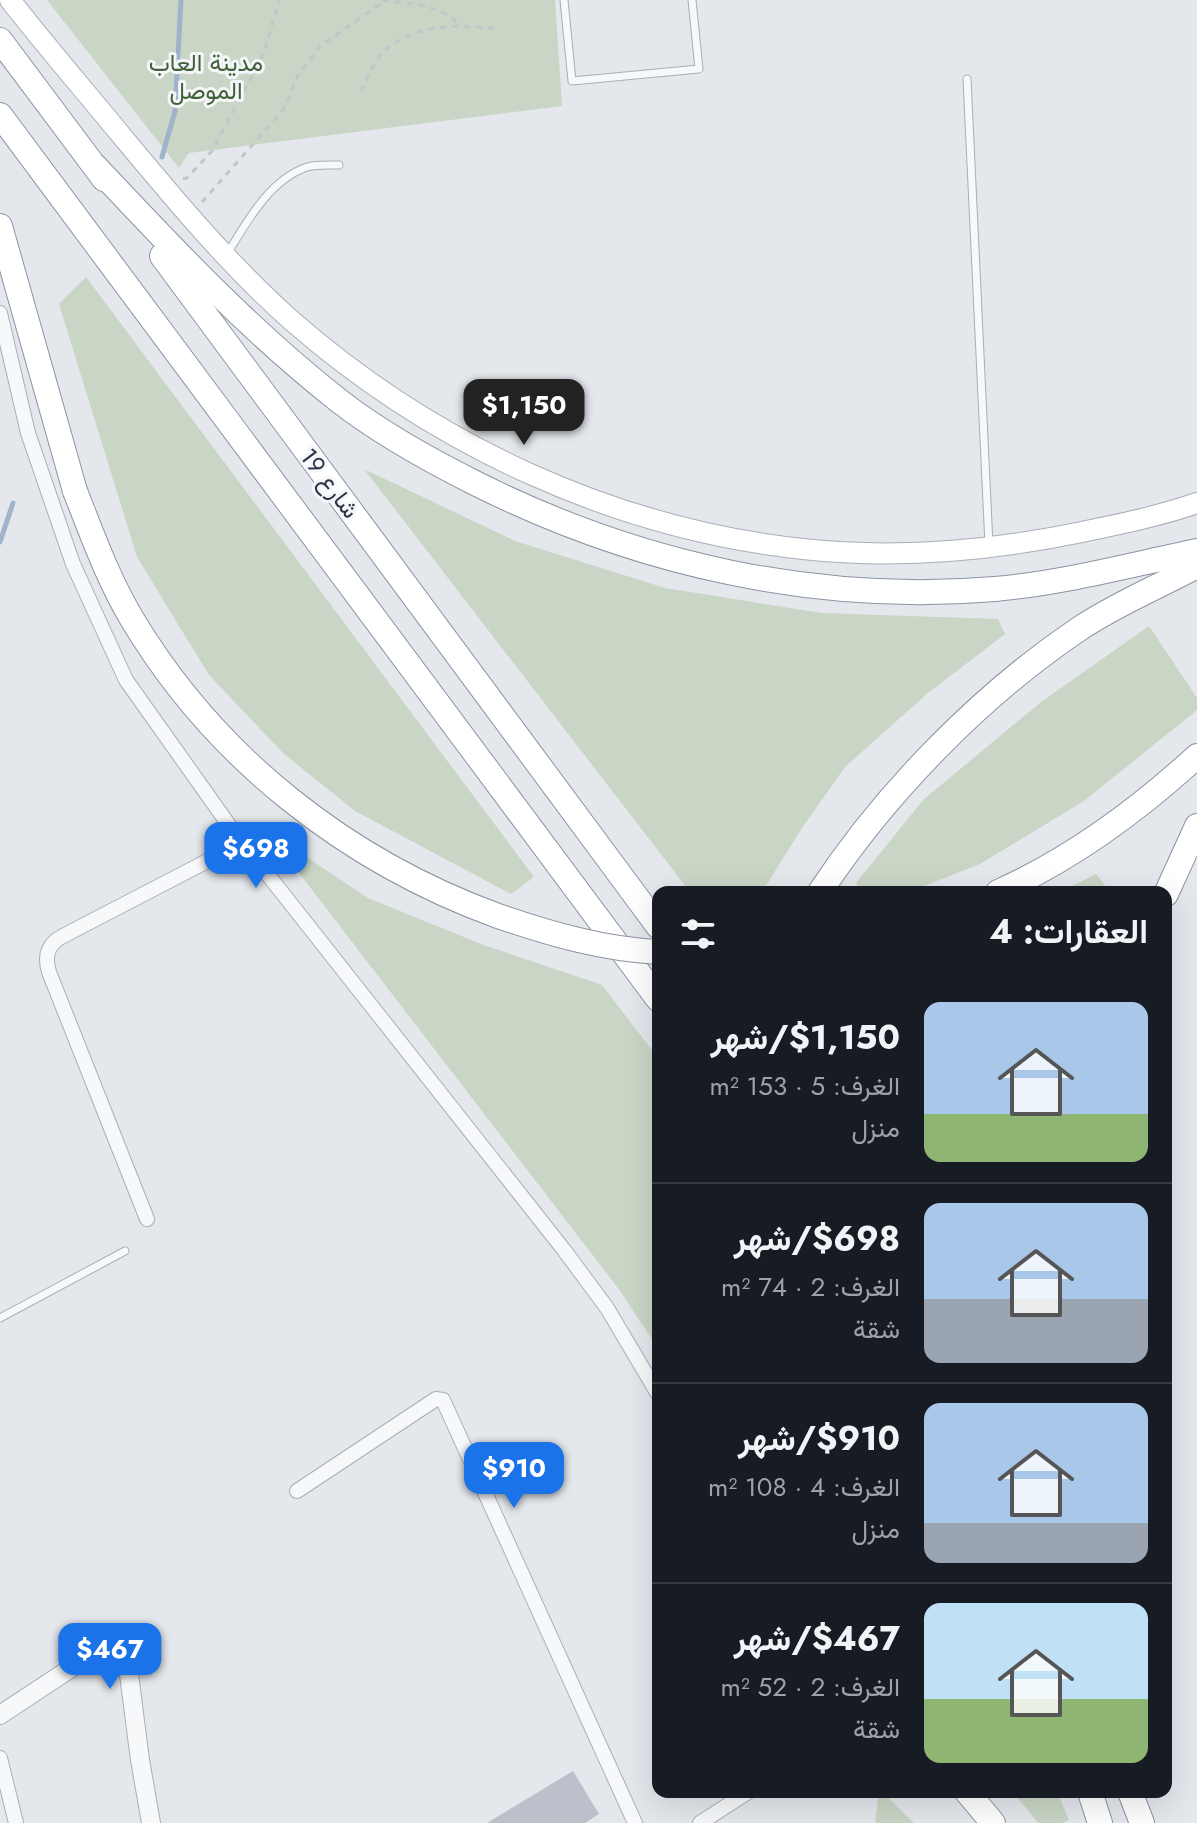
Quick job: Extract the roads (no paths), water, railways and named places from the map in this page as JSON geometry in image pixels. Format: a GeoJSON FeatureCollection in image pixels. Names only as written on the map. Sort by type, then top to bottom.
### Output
{"type":"FeatureCollection","features":[{"type":"Feature","properties":{"kind":"highway","name":"شارع 19"},"geometry":{"type":"LineString","coordinates":[[0,40],[652,918]]}},
{"type":"Feature","properties":{"kind":"highway","name":"شارع 19"},"geometry":{"type":"LineString","coordinates":[[0,115],[652,991]]}},
{"type":"Feature","properties":{"kind":"highway"},"geometry":{"type":"LineString","coordinates":[[96,167],[243,320],[341,402],[445,468],[547,518],[613,543],[738,575],[804,586],[868,591],[994,589],[1050,582],[1197,551]]}},
{"type":"Feature","properties":{"kind":"highway"},"geometry":{"type":"LineString","coordinates":[[0,226],[75,491],[109,574],[157,655],[218,731],[289,800],[324,828],[422,885],[533,928],[591,944],[652,951]]}},
{"type":"Feature","properties":{"kind":"highway"},"geometry":{"type":"LineString","coordinates":[[824,886],[844,856],[888,803],[959,729],[1026,668],[1080,628],[1197,566]]}},
{"type":"Feature","properties":{"kind":"highway"},"geometry":{"type":"LineString","coordinates":[[1009,886],[1078,849],[1124,818],[1197,756]]}},
{"type":"Feature","properties":{"kind":"highway"},"geometry":{"type":"LineString","coordinates":[[1170,886],[1197,826]]}},
{"type":"Feature","properties":{"kind":"highway"},"geometry":{"type":"LineString","coordinates":[[972,1798],[993,1823]]}},
{"type":"Feature","properties":{"kind":"highway"},"geometry":{"type":"LineString","coordinates":[[1092,1798],[1100,1823]]}},
{"type":"Feature","properties":{"kind":"highway"},"geometry":{"type":"LineString","coordinates":[[1132,1798],[1142,1823]]}},
{"type":"Feature","properties":{"kind":"main road"},"geometry":{"type":"LineString","coordinates":[[10,0],[189,217],[292,321],[407,407],[473,447],[545,481],[606,504],[739,539],[803,549],[869,553],[989,547],[1047,539],[1197,503]]}},
{"type":"Feature","properties":{"kind":"street"},"geometry":{"type":"LineString","coordinates":[[0,313],[28,433],[73,564],[126,680],[242,843],[564,1250],[607,1308],[652,1384]]}},
{"type":"Feature","properties":{"kind":"street"},"geometry":{"type":"LineString","coordinates":[[147,1219],[49,972],[46,955],[49,947],[63,936],[242,843]]}},
{"type":"Feature","properties":{"kind":"street"},"geometry":{"type":"LineString","coordinates":[[297,1491],[436,1399],[443,1400],[635,1823]]}},
{"type":"Feature","properties":{"kind":"street"},"geometry":{"type":"LineString","coordinates":[[0,1715],[106,1645],[118,1644],[126,1651],[151,1823]]}},
{"type":"Feature","properties":{"kind":"street"},"geometry":{"type":"LineString","coordinates":[[0,1758],[16,1823]]}},
{"type":"Feature","properties":{"kind":"street"},"geometry":{"type":"LineString","coordinates":[[700,1823],[739,1798]]}},
{"type":"Feature","properties":{"kind":"lane"},"geometry":{"type":"LineString","coordinates":[[564,0],[572,81],[699,69],[692,0]]}},
{"type":"Feature","properties":{"kind":"lane"},"geometry":{"type":"LineString","coordinates":[[967,79],[989,547]]}},
{"type":"Feature","properties":{"kind":"lane"},"geometry":{"type":"LineString","coordinates":[[226,256],[253,213],[287,176],[310,166],[339,165]]}},
{"type":"Feature","properties":{"kind":"lane"},"geometry":{"type":"LineString","coordinates":[[0,1318],[125,1251]]}},
{"type":"Feature","properties":{"kind":"waterway"},"geometry":{"type":"LineString","coordinates":[[162,157],[175,111],[181,0]]}},
{"type":"Feature","properties":{"kind":"waterway"},"geometry":{"type":"LineString","coordinates":[[0,542],[13,503]]}},
{"type":"Feature","properties":{"kind":"park label","name":"مدينة العاب الموصل"},"geometry":{"type":"Point","coordinates":[206,76]}}]}
